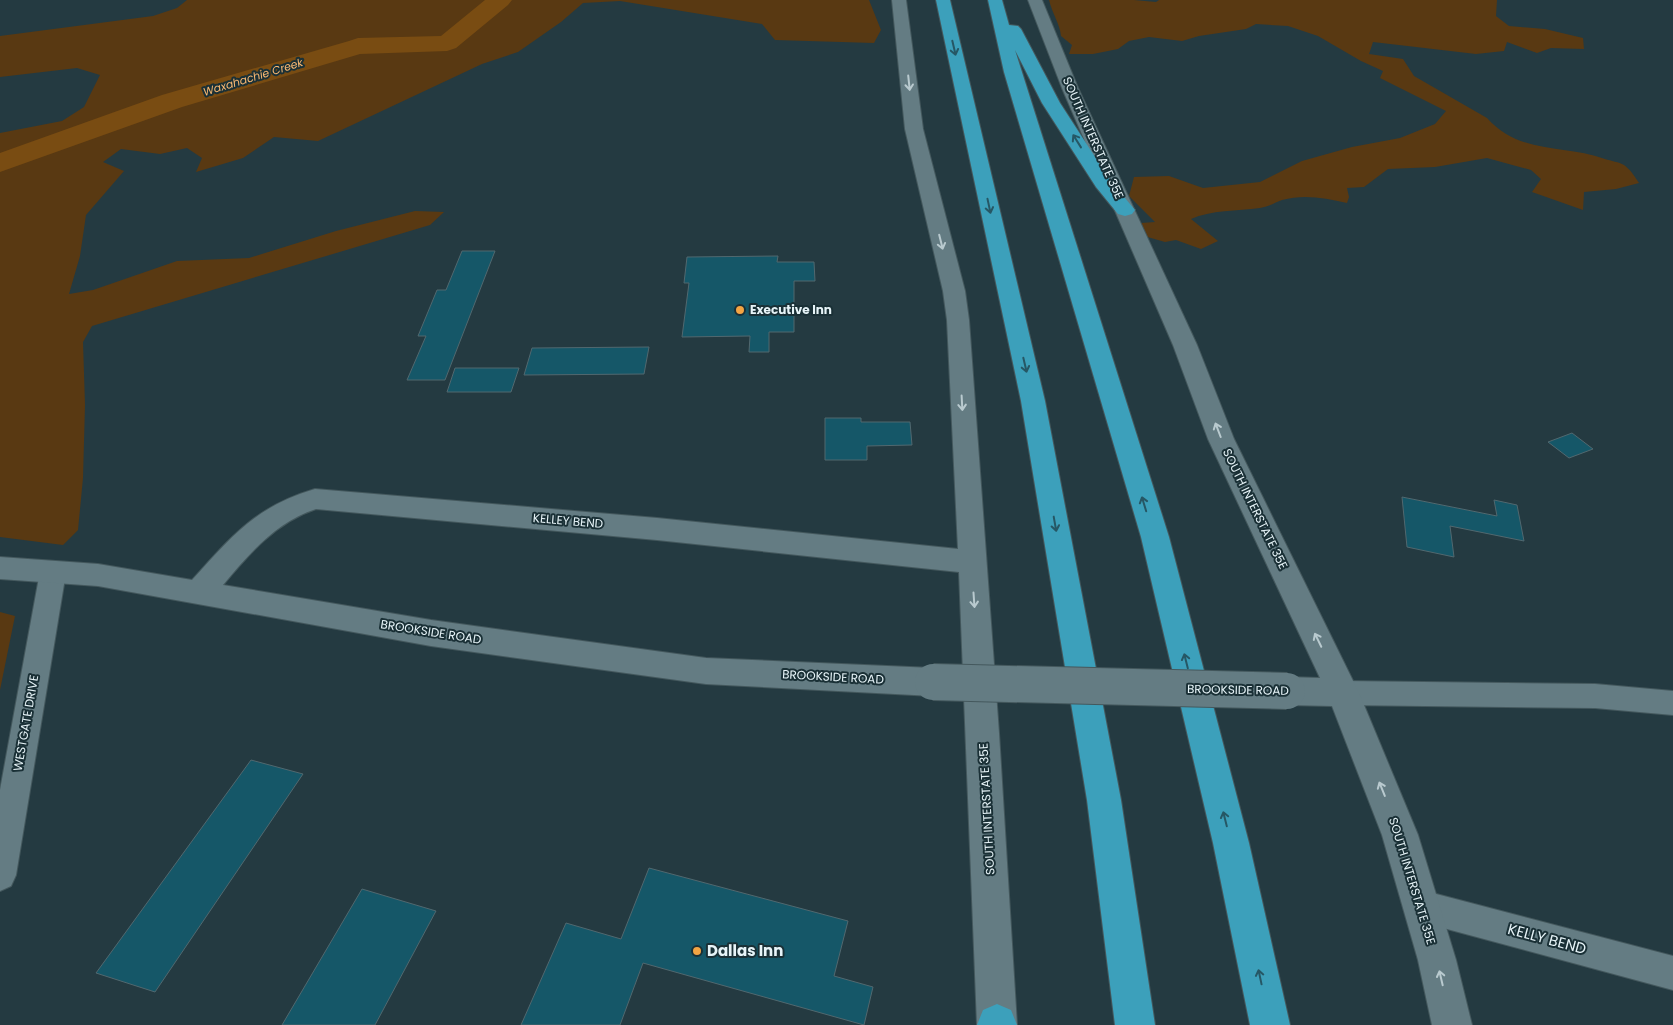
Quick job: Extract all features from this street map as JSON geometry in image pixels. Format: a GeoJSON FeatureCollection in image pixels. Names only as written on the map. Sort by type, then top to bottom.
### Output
{"type":"FeatureCollection","features":[{"type":"Feature","properties":{"kind":"highway"},"geometry":{"type":"LineString","coordinates":[[943,0],[1033,400],[1104,800],[1128,966],[1134,1025]]}},
{"type":"Feature","properties":{"kind":"highway"},"geometry":{"type":"LineString","coordinates":[[996,0],[1051,103],[1103,183],[1125,210]]}},
{"type":"Feature","properties":{"kind":"highway"},"geometry":{"type":"LineString","coordinates":[[996,0],[1012,72],[1154,537],[1232,843],[1270,1025]]}},
{"type":"Feature","properties":{"kind":"main road","name":"SOUTH INTERSTATE 35E"},"geometry":{"type":"LineString","coordinates":[[898,0],[914,129],[954,291],[958,320],[971,562],[983,733],[997,1025]]}},
{"type":"Feature","properties":{"kind":"main road","name":"SOUTH INTERSTATE 35E"},"geometry":{"type":"LineString","coordinates":[[1035,0],[1070,88],[1185,346],[1221,439],[1343,693],[1400,835],[1437,960],[1452,1025]]}},
{"type":"Feature","properties":{"kind":"main road","name":"KELLEY BEND"},"geometry":{"type":"LineString","coordinates":[[199,592],[246,540],[274,515],[300,502],[315,499],[657,530],[971,562]]}},
{"type":"Feature","properties":{"kind":"main road","name":"BROOKSIDE ROAD"},"geometry":{"type":"LineString","coordinates":[[0,568],[98,575],[430,633],[706,671],[933,682],[1343,693]]}},
{"type":"Feature","properties":{"kind":"street","name":"WESTGATE DRIVE"},"geometry":{"type":"LineString","coordinates":[[0,875],[53,572]]}},
{"type":"Feature","properties":{"kind":"street","name":"BROOKSIDE ROAD"},"geometry":{"type":"LineString","coordinates":[[1343,693],[1594,696],[1673,703]]}},
{"type":"Feature","properties":{"kind":"street","name":"KELLY BEND"},"geometry":{"type":"LineString","coordinates":[[1421,906],[1673,973]]}},
{"type":"Feature","properties":{"kind":"shaded area"},"geometry":{"type":"Polygon","coordinates":[[[187,0],[869,0],[881,30],[874,43],[775,40],[762,24],[620,1],[583,3],[561,22],[518,52],[482,64],[318,141],[274,137],[243,158],[196,172],[202,158],[187,148],[160,154],[121,149],[103,162],[124,171],[86,215],[80,256],[69,294],[93,290],[177,261],[249,258],[336,231],[415,211],[444,212],[430,225],[92,326],[83,342],[85,405],[83,478],[78,530],[63,545],[0,537],[0,133],[62,121],[84,107],[100,75],[77,68],[0,77],[0,36],[153,16],[177,8],[187,0]]]}},
{"type":"Feature","properties":{"kind":"shaded area"},"geometry":{"type":"Polygon","coordinates":[[[1049,0],[1134,0],[1156,2],[1159,0],[1497,0],[1496,16],[1509,26],[1545,29],[1583,38],[1584,49],[1551,48],[1537,53],[1507,42],[1504,51],[1476,54],[1373,42],[1369,54],[1403,59],[1414,76],[1487,118],[1500,130],[1513,138],[1543,147],[1589,154],[1620,163],[1632,173],[1639,183],[1616,189],[1584,192],[1583,210],[1532,192],[1541,179],[1531,170],[1487,158],[1435,167],[1388,169],[1364,187],[1347,188],[1349,197],[1347,203],[1323,198],[1298,197],[1282,200],[1263,207],[1216,212],[1199,216],[1191,219],[1218,241],[1201,249],[1176,240],[1165,242],[1144,236],[1141,223],[1155,222],[1129,196],[1134,177],[1169,176],[1203,188],[1260,182],[1302,161],[1352,147],[1400,138],[1435,124],[1446,111],[1380,78],[1383,71],[1361,61],[1318,36],[1288,26],[1256,24],[1246,29],[1199,36],[1182,41],[1149,37],[1129,41],[1118,49],[1093,54],[1069,54],[1072,45],[1061,36],[1049,0]]]}},
{"type":"Feature","properties":{"kind":"shaded area"},"geometry":{"type":"Polygon","coordinates":[[[0,612],[15,616],[0,690],[0,612]]]}},
{"type":"Feature","properties":{"kind":"building"},"geometry":{"type":"Polygon","coordinates":[[[462,251],[495,251],[445,380],[407,380],[426,336],[418,336],[437,290],[446,290],[462,251]]]}},
{"type":"Feature","properties":{"kind":"building","name":"Executive Inn"},"geometry":{"type":"Polygon","coordinates":[[[778,256],[777,262],[814,262],[815,281],[794,281],[794,332],[769,332],[769,352],[749,352],[750,336],[682,337],[689,283],[684,283],[687,257],[778,256]]]}},
{"type":"Feature","properties":{"kind":"building"},"geometry":{"type":"Polygon","coordinates":[[[649,347],[644,374],[524,375],[532,348],[649,347]]]}},
{"type":"Feature","properties":{"kind":"building"},"geometry":{"type":"Polygon","coordinates":[[[455,368],[519,368],[511,392],[447,392],[455,368]]]}},
{"type":"Feature","properties":{"kind":"building"},"geometry":{"type":"Polygon","coordinates":[[[825,418],[861,418],[861,422],[910,422],[912,445],[867,446],[867,460],[825,460],[825,418]]]}},
{"type":"Feature","properties":{"kind":"building"},"geometry":{"type":"Polygon","coordinates":[[[1572,433],[1593,449],[1569,458],[1548,442],[1572,433]]]}},
{"type":"Feature","properties":{"kind":"building"},"geometry":{"type":"Polygon","coordinates":[[[1402,497],[1497,516],[1494,500],[1517,505],[1524,541],[1450,526],[1454,557],[1407,547],[1402,497]]]}},
{"type":"Feature","properties":{"kind":"building"},"geometry":{"type":"Polygon","coordinates":[[[251,760],[303,774],[155,992],[96,973],[251,760]]]}},
{"type":"Feature","properties":{"kind":"building","name":"Dallas Inn"},"geometry":{"type":"Polygon","coordinates":[[[649,868],[848,921],[834,976],[873,987],[864,1025],[643,963],[620,1025],[521,1025],[566,923],[621,939],[649,868]]]}},
{"type":"Feature","properties":{"kind":"building"},"geometry":{"type":"Polygon","coordinates":[[[362,889],[436,911],[375,1025],[282,1025],[362,889]]]}},
{"type":"Feature","properties":{"kind":"waterway","name":"Waxahachie Creek"},"geometry":{"type":"LineString","coordinates":[[0,163],[172,101],[358,46],[447,43],[500,0]]}},
{"type":"Feature","properties":{"kind":"place","name":"Executive Inn"},"geometry":{"type":"Point","coordinates":[740,310]}},
{"type":"Feature","properties":{"kind":"place","name":"Dallas Inn"},"geometry":{"type":"Point","coordinates":[697,951]}}]}
